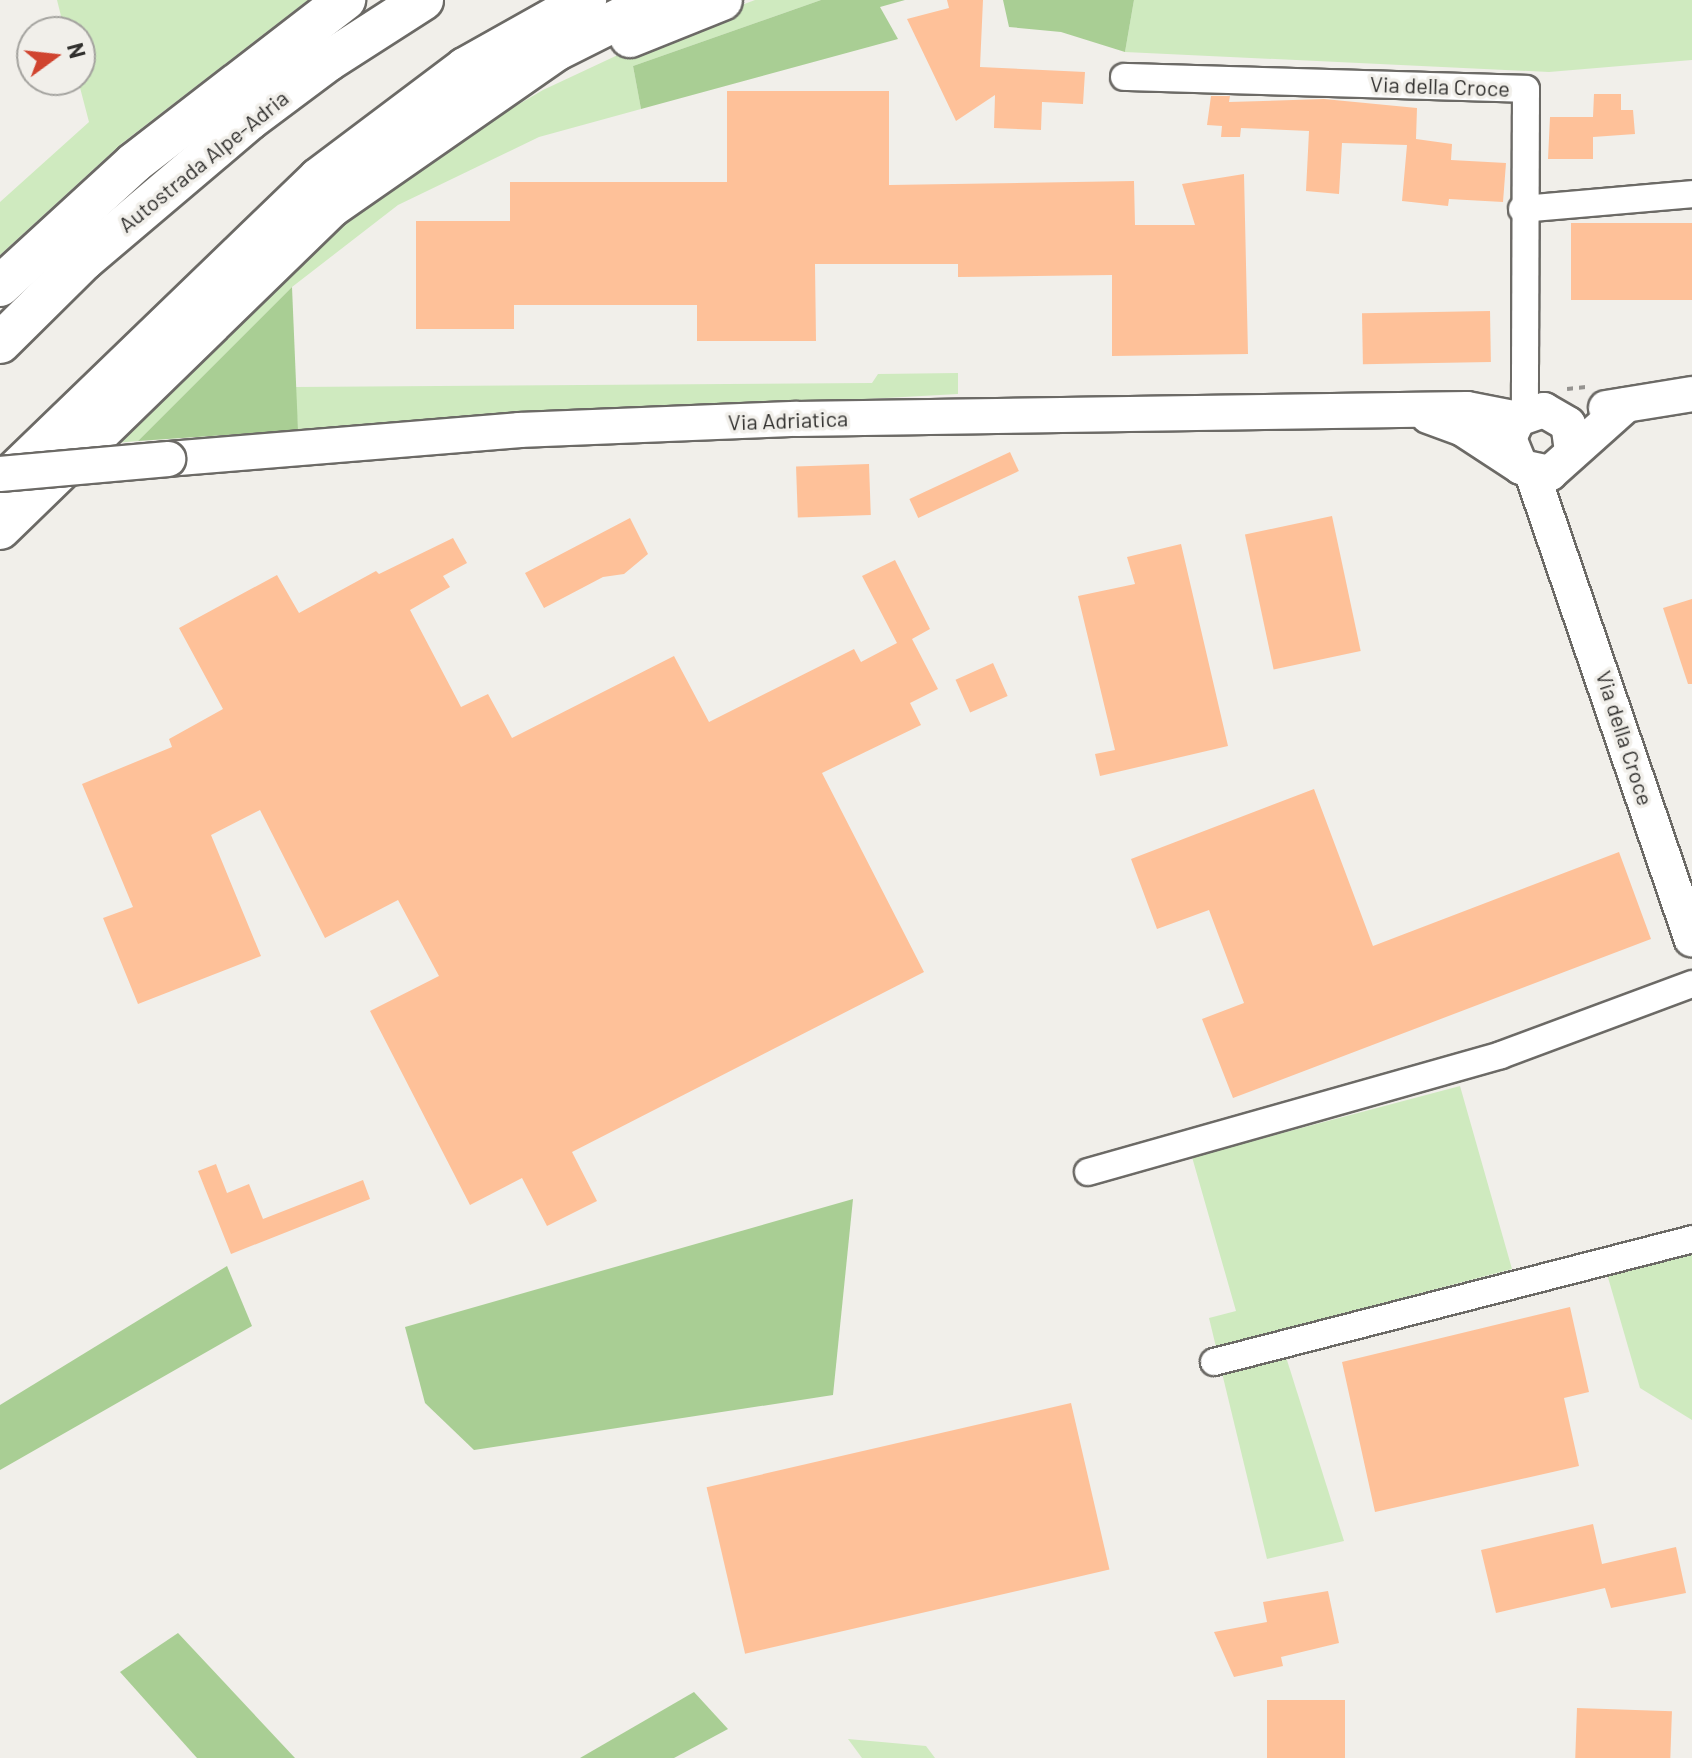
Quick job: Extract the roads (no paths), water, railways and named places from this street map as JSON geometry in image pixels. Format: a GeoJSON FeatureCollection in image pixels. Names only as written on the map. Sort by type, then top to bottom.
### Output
{"type":"FeatureCollection","features":[{"type":"Feature","properties":{"kind":"highway","name":"Autostrada Alpe-Adria"},"geometry":{"type":"LineString","coordinates":[[0,286],[134,163],[345,0]]}},
{"type":"Feature","properties":{"kind":"highway","name":"Autostrada Alpe-Adria"},"geometry":{"type":"LineString","coordinates":[[0,343],[84,260],[249,120],[328,61],[423,0]]}},
{"type":"Feature","properties":{"kind":"highway"},"geometry":{"type":"LineString","coordinates":[[0,486],[319,178],[465,68],[586,0]]}},
{"type":"Feature","properties":{"kind":"highway"},"geometry":{"type":"LineString","coordinates":[[0,529],[331,207],[557,50],[657,0]]}},
{"type":"Feature","properties":{"kind":"highway"},"geometry":{"type":"LineString","coordinates":[[473,107],[722,0]]}},
{"type":"Feature","properties":{"kind":"main road","name":"Via Adriatica"},"geometry":{"type":"LineString","coordinates":[[0,474],[519,430],[750,420],[1467,409],[1522,416],[1544,410],[1562,418],[1692,394]]}},
{"type":"Feature","properties":{"kind":"main road"},"geometry":{"type":"LineString","coordinates":[[1522,416],[1509,438],[1526,470],[1550,473],[1626,405]]}},
{"type":"Feature","properties":{"kind":"main road","name":"Via Adriatica"},"geometry":{"type":"LineString","coordinates":[[1408,410],[1463,429],[1526,470]]}},
{"type":"Feature","properties":{"kind":"main road"},"geometry":{"type":"LineString","coordinates":[[1562,418],[1572,433],[1569,457]]}},
{"type":"Feature","properties":{"kind":"main road","name":"Via della Croce"},"geometry":{"type":"LineString","coordinates":[[1558,538],[1569,457]]}},
{"type":"Feature","properties":{"kind":"main road","name":"Via della Croce"},"geometry":{"type":"LineString","coordinates":[[1526,470],[1558,538],[1692,939]]}},
{"type":"Feature","properties":{"kind":"street","name":"Via della Croce"},"geometry":{"type":"LineString","coordinates":[[1124,77],[1526,89],[1522,209],[1522,416]]}},
{"type":"Feature","properties":{"kind":"street"},"geometry":{"type":"LineString","coordinates":[[1522,209],[1692,194]]}},
{"type":"Feature","properties":{"kind":"street"},"geometry":{"type":"LineString","coordinates":[[1088,1172],[1501,1055],[1692,984]]}},
{"type":"Feature","properties":{"kind":"street"},"geometry":{"type":"LineString","coordinates":[[1214,1362],[1692,1239]]}}]}
